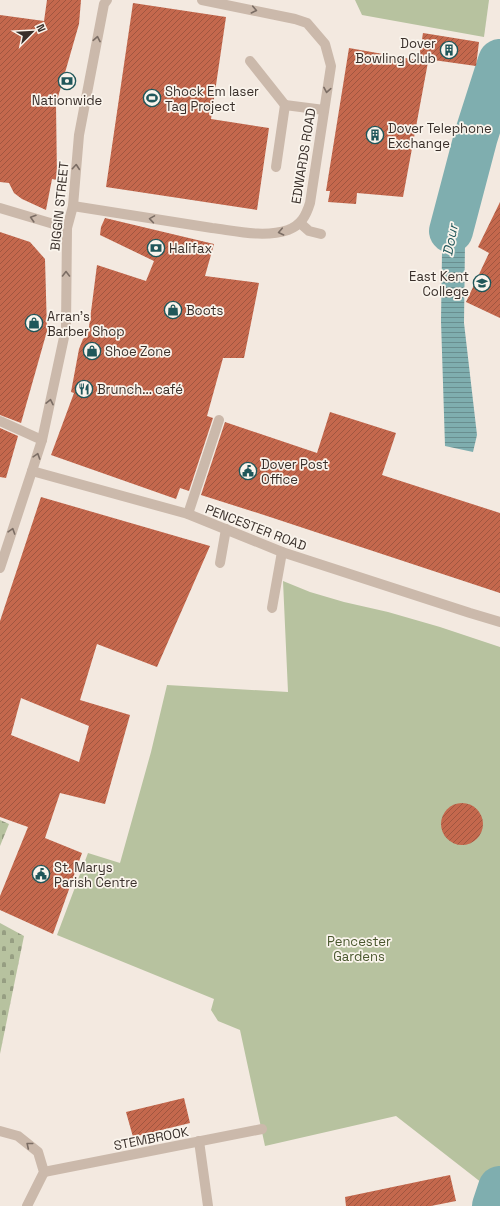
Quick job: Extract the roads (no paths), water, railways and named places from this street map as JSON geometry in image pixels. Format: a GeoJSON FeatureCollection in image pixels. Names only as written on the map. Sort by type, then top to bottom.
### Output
{"type":"FeatureCollection","features":[{"type":"Feature","properties":{"kind":"street","name":"BIGGIN STREET"},"geometry":{"type":"LineString","coordinates":[[42,440],[66,328],[66,228],[73,206],[79,135],[104,4],[107,0]]}},
{"type":"Feature","properties":{"kind":"street","name":"EDWARDS ROAD"},"geometry":{"type":"LineString","coordinates":[[73,206],[258,234],[278,233],[289,230],[300,223],[307,214],[310,203],[331,66],[325,44],[307,23],[287,17],[202,0]]}},
{"type":"Feature","properties":{"kind":"street"},"geometry":{"type":"LineString","coordinates":[[250,61],[285,105],[324,110]]}},
{"type":"Feature","properties":{"kind":"street"},"geometry":{"type":"LineString","coordinates":[[276,167],[285,105]]}},
{"type":"Feature","properties":{"kind":"street"},"geometry":{"type":"LineString","coordinates":[[0,208],[66,228]]}},
{"type":"Feature","properties":{"kind":"street"},"geometry":{"type":"LineString","coordinates":[[300,223],[309,232],[321,234]]}},
{"type":"Feature","properties":{"kind":"street"},"geometry":{"type":"LineString","coordinates":[[188,514],[220,420]]}},
{"type":"Feature","properties":{"kind":"street"},"geometry":{"type":"LineString","coordinates":[[0,421],[42,440],[0,568]]}},
{"type":"Feature","properties":{"kind":"street","name":"PENCESTER ROAD"},"geometry":{"type":"LineString","coordinates":[[32,471],[188,514],[282,552],[500,622]]}},
{"type":"Feature","properties":{"kind":"street"},"geometry":{"type":"LineString","coordinates":[[220,563],[226,529]]}},
{"type":"Feature","properties":{"kind":"street"},"geometry":{"type":"LineString","coordinates":[[272,608],[282,552]]}},
{"type":"Feature","properties":{"kind":"street","name":"STEMBROOK"},"geometry":{"type":"LineString","coordinates":[[44,1172],[262,1129]]}},
{"type":"Feature","properties":{"kind":"street"},"geometry":{"type":"LineString","coordinates":[[0,1131],[18,1136],[38,1152],[44,1172],[27,1206]]}},
{"type":"Feature","properties":{"kind":"street"},"geometry":{"type":"LineString","coordinates":[[200,1141],[208,1206]]}},
{"type":"Feature","properties":{"kind":"water"},"geometry":{"type":"Polygon","coordinates":[[[500,63],[500,126],[465,244],[464,323],[477,435],[473,452],[445,446],[441,321],[442,253],[500,63]]]}},
{"type":"Feature","properties":{"kind":"waterway","name":"Dour"},"geometry":{"type":"LineString","coordinates":[[451,231],[476,136],[500,61]]}},
{"type":"Feature","properties":{"kind":"waterway","name":"Dour"},"geometry":{"type":"LineString","coordinates":[[494,1206],[500,1188]]}},
{"type":"Feature","properties":{"kind":"place","name":"Dover Bowling Club"},"geometry":{"type":"Point","coordinates":[449,50]}},
{"type":"Feature","properties":{"kind":"place","name":"Nationwide"},"geometry":{"type":"Point","coordinates":[67,81]}},
{"type":"Feature","properties":{"kind":"place","name":"Shock Em laser Tag Project"},"geometry":{"type":"Point","coordinates":[152,98]}},
{"type":"Feature","properties":{"kind":"place","name":"Dover Telephone Exchange"},"geometry":{"type":"Point","coordinates":[375,135]}},
{"type":"Feature","properties":{"kind":"place","name":"Halifax"},"geometry":{"type":"Point","coordinates":[156,248]}},
{"type":"Feature","properties":{"kind":"place","name":"East Kent College"},"geometry":{"type":"Point","coordinates":[482,283]}},
{"type":"Feature","properties":{"kind":"place","name":"Boots"},"geometry":{"type":"Point","coordinates":[173,310]}},
{"type":"Feature","properties":{"kind":"place","name":"Arran's Barber Shop"},"geometry":{"type":"Point","coordinates":[34,323]}},
{"type":"Feature","properties":{"kind":"place","name":"Shoe Zone"},"geometry":{"type":"Point","coordinates":[92,351]}},
{"type":"Feature","properties":{"kind":"place","name":"Brunch... café"},"geometry":{"type":"Point","coordinates":[84,389]}},
{"type":"Feature","properties":{"kind":"place","name":"Dover Post Office"},"geometry":{"type":"Point","coordinates":[248,471]}},
{"type":"Feature","properties":{"kind":"place","name":"St. Marys Parish Centre"},"geometry":{"type":"Point","coordinates":[41,874]}},
{"type":"Feature","properties":{"kind":"park label","name":"Pencester Gardens"},"geometry":{"type":"Point","coordinates":[359,948]}}]}
